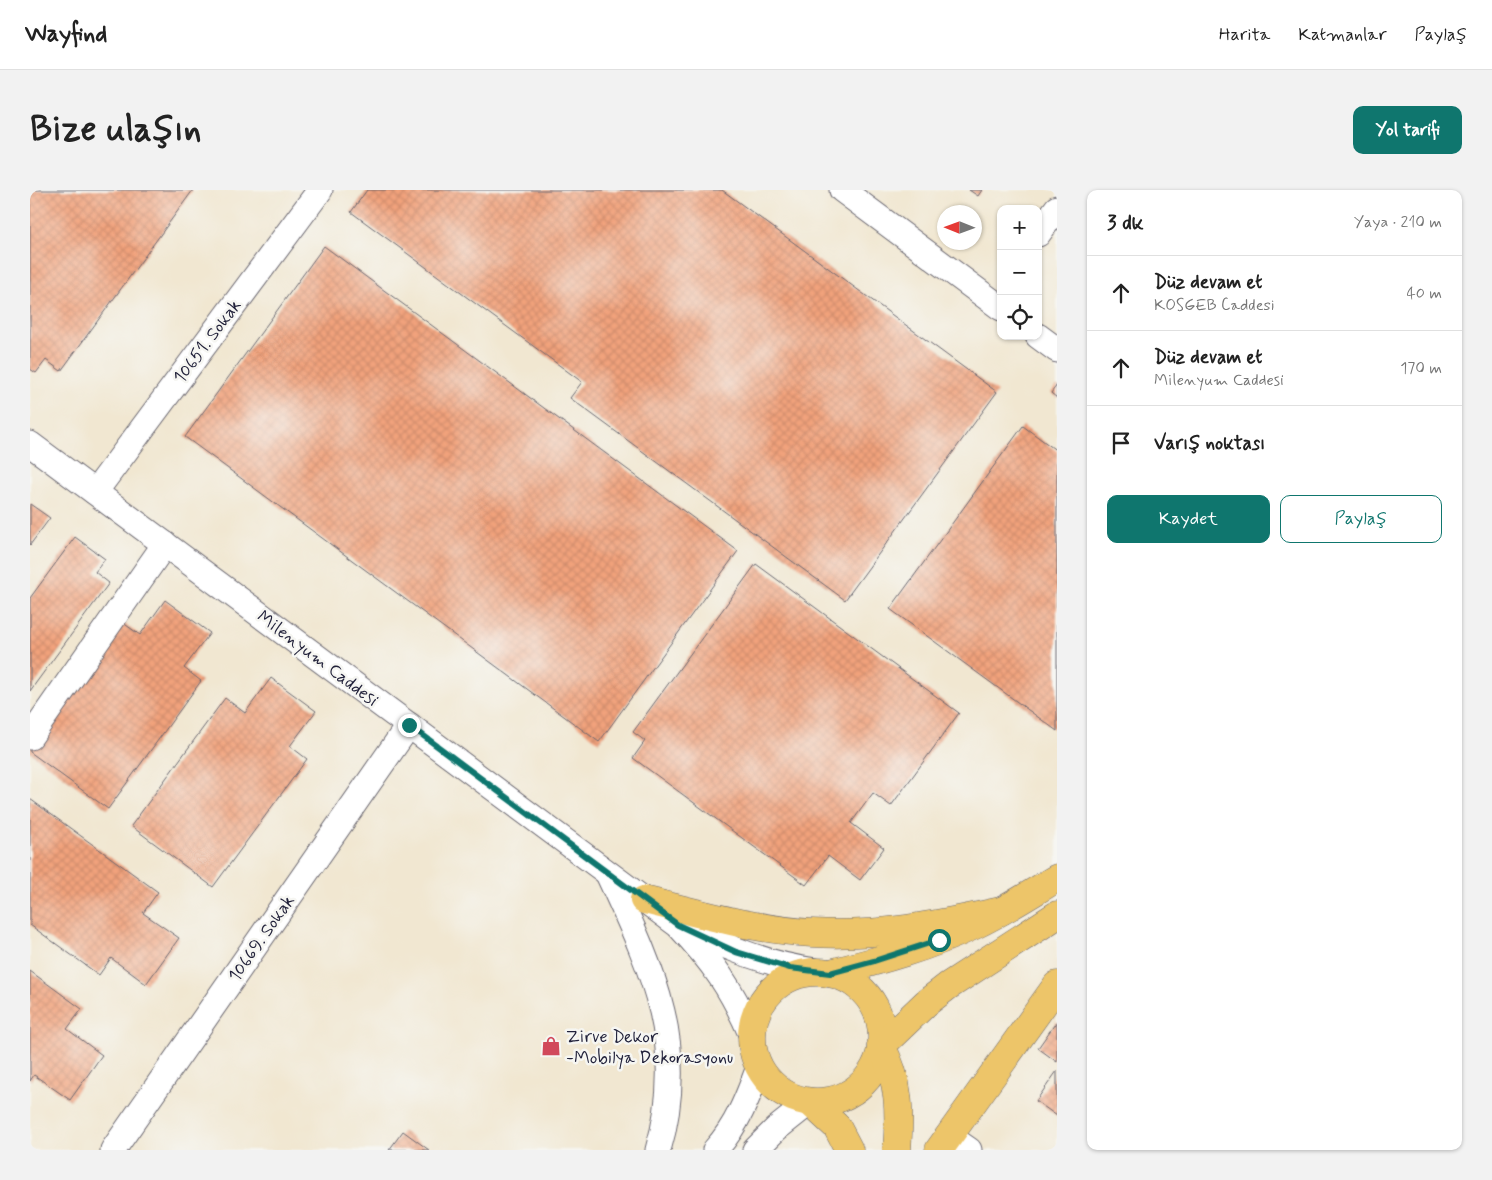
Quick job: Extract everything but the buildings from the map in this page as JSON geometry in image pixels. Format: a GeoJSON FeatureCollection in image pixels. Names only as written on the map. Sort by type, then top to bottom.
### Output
{"type":"FeatureCollection","features":[{"type":"Feature","properties":{"kind":"main road"},"geometry":{"type":"LineString","coordinates":[[822,972],[853,982],[870,999],[880,1022],[881,1046],[877,1062],[869,1076],[857,1088],[843,1097],[827,1101],[810,1102],[798,1099],[775,1087],[759,1067],[755,1057],[752,1036],[753,1023],[757,1012],[771,991],[791,977],[883,959],[939,940],[1001,911],[1057,878]]}},
{"type":"Feature","properties":{"kind":"main road"},"geometry":{"type":"LineString","coordinates":[[644,900],[742,923],[812,934],[855,934],[904,930],[1001,911]]}},
{"type":"Feature","properties":{"kind":"main road"},"geometry":{"type":"LineString","coordinates":[[881,1046],[926,1003],[948,986],[1057,915]]}},
{"type":"Feature","properties":{"kind":"main road"},"geometry":{"type":"LineString","coordinates":[[952,1145],[1057,985]]}},
{"type":"Feature","properties":{"kind":"main road"},"geometry":{"type":"LineString","coordinates":[[881,1046],[890,1064],[896,1083],[899,1107],[897,1150]]}},
{"type":"Feature","properties":{"kind":"main road"},"geometry":{"type":"LineString","coordinates":[[810,1102],[837,1128],[849,1150]]}},
{"type":"Feature","properties":{"kind":"street","name":"10651. Sokak"},"geometry":{"type":"LineString","coordinates":[[95,492],[320,190]]}},
{"type":"Feature","properties":{"kind":"street"},"geometry":{"type":"LineString","coordinates":[[843,190],[997,298]]}},
{"type":"Feature","properties":{"kind":"street"},"geometry":{"type":"LineString","coordinates":[[1042,229],[1057,208]]}},
{"type":"Feature","properties":{"kind":"street"},"geometry":{"type":"LineString","coordinates":[[1042,339],[1057,350]]}},
{"type":"Feature","properties":{"kind":"street","name":"Milenyum Caddesi"},"geometry":{"type":"LineString","coordinates":[[30,444],[678,925],[705,954],[725,982],[743,1014],[752,1036]]}},
{"type":"Feature","properties":{"kind":"street"},"geometry":{"type":"LineString","coordinates":[[30,736],[165,544]]}},
{"type":"Feature","properties":{"kind":"street","name":"10669. Sokak"},"geometry":{"type":"LineString","coordinates":[[113,1150],[409,725]]}},
{"type":"Feature","properties":{"kind":"street"},"geometry":{"type":"LineString","coordinates":[[608,873],[644,953],[662,1008],[668,1037],[670,1071],[668,1104],[658,1150]]}},
{"type":"Feature","properties":{"kind":"street","name":"Milenyum Caddesi"},"geometry":{"type":"LineString","coordinates":[[678,925],[736,952],[757,959],[790,968],[822,972]]}},
{"type":"Feature","properties":{"kind":"street"},"geometry":{"type":"LineString","coordinates":[[715,1150],[733,1126],[743,1108],[759,1067]]}},
{"type":"Feature","properties":{"kind":"street"},"geometry":{"type":"LineString","coordinates":[[755,1150],[776,1129],[810,1102]]}},
{"type":"Feature","properties":{"kind":"place","name":"Zirve Dekor -Mobilya Dekorasyonu"},"geometry":{"type":"Point","coordinates":[551,1046]}},
{"type":"Feature","properties":{"kind":"route"},"geometry":{"type":"LineString","coordinates":[[409,725],[678,925],[736,952],[790,968],[830,973],[918,948],[939,940]]}}]}
